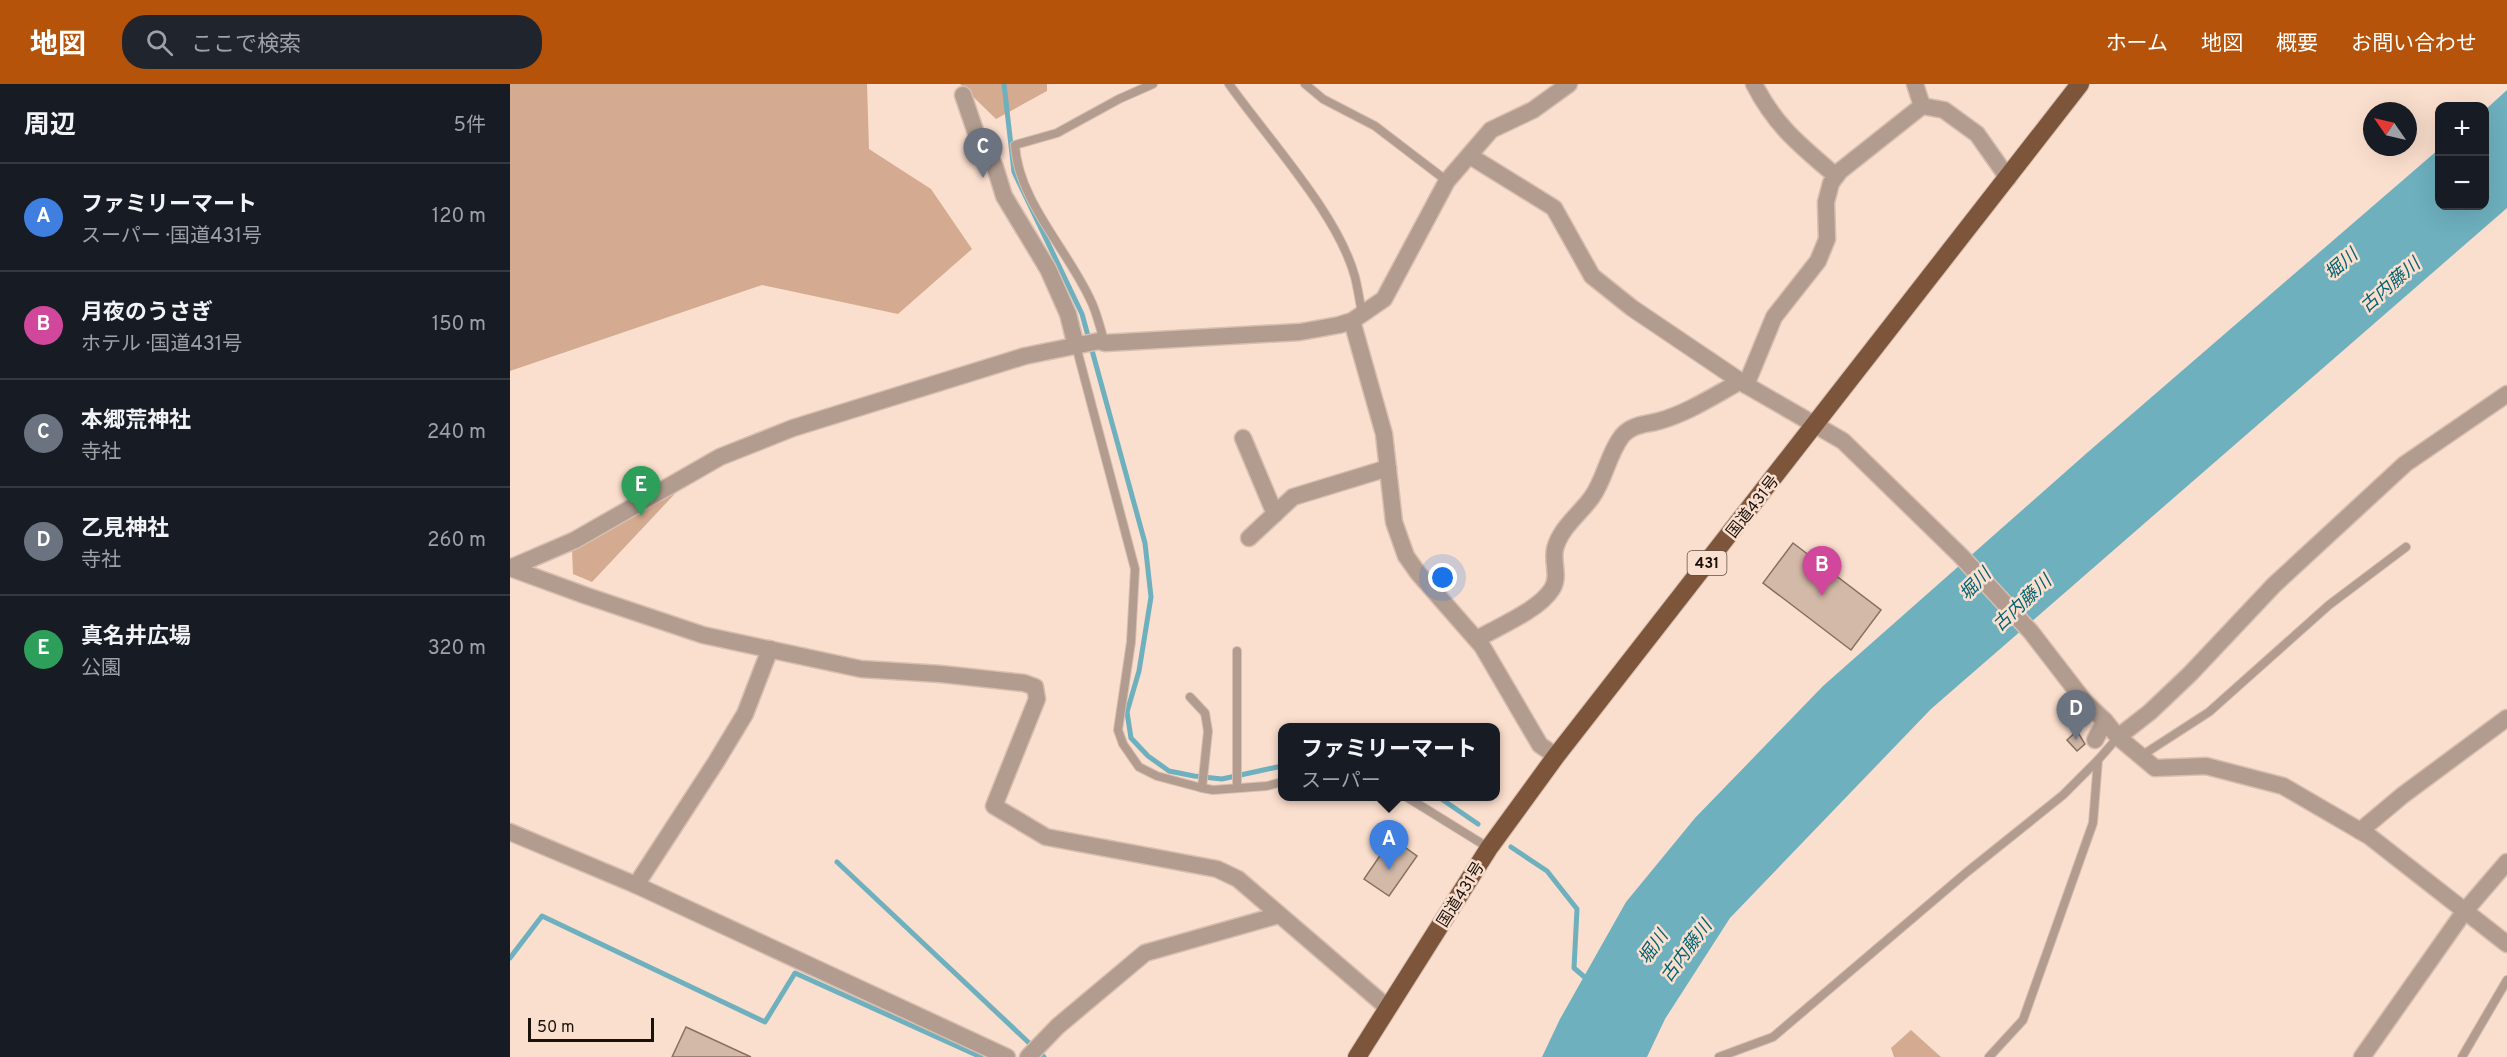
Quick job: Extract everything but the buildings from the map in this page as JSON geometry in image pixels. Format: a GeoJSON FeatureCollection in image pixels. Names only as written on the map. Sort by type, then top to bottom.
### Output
{"type":"FeatureCollection","features":[{"type":"Feature","properties":{"kind":"highway","name":"国道431号"},"geometry":{"type":"LineString","coordinates":[[1357,1057],[1489,848],[1556,756],[2080,84]]}},
{"type":"Feature","properties":{"kind":"street"},"geometry":{"type":"LineString","coordinates":[[510,568],[574,540],[720,458],[793,428],[1025,356],[1102,342],[1300,332],[1339,325],[1357,317],[1384,299],[1447,181],[1491,130],[1533,111],[1569,84]]}},
{"type":"Feature","properties":{"kind":"street"},"geometry":{"type":"LineString","coordinates":[[1754,84],[1765,106],[1784,131],[1836,177]]}},
{"type":"Feature","properties":{"kind":"street"},"geometry":{"type":"LineString","coordinates":[[1915,84],[1922,106]]}},
{"type":"Feature","properties":{"kind":"street"},"geometry":{"type":"LineString","coordinates":[[963,95],[978,139],[995,167],[1004,196],[1048,268],[1068,314],[1078,346]]}},
{"type":"Feature","properties":{"kind":"street"},"geometry":{"type":"LineString","coordinates":[[1477,639],[1538,604],[1552,590],[1556,581],[1554,550],[1562,533],[1596,491],[1622,436],[1635,425],[1668,418],[1744,383],[1774,317],[1818,261],[1827,239],[1826,202],[1831,183],[1836,177],[1922,106],[1944,110],[1977,134],[2008,177]]}},
{"type":"Feature","properties":{"kind":"street"},"geometry":{"type":"LineString","coordinates":[[1470,156],[1554,208],[1592,276],[1632,308],[1744,383],[1844,441],[1961,555],[2031,632],[2085,702],[2118,737],[2154,768],[2206,766],[2283,786],[2360,831],[2507,944]]}},
{"type":"Feature","properties":{"kind":"street"},"geometry":{"type":"LineString","coordinates":[[1357,317],[1384,434],[1394,522],[1406,555],[1418,573],[1477,639],[1540,745],[1556,756]]}},
{"type":"Feature","properties":{"kind":"street"},"geometry":{"type":"LineString","coordinates":[[2118,737],[2174,689],[2274,585],[2405,464],[2507,393]]}},
{"type":"Feature","properties":{"kind":"street"},"geometry":{"type":"LineString","coordinates":[[1243,438],[1275,514]]}},
{"type":"Feature","properties":{"kind":"street"},"geometry":{"type":"LineString","coordinates":[[1249,538],[1293,497],[1388,468]]}},
{"type":"Feature","properties":{"kind":"street"},"geometry":{"type":"LineString","coordinates":[[510,568],[703,634],[861,669],[989,679],[1024,683],[1035,687],[1037,699],[994,806],[1046,837],[1216,869],[1238,879],[1388,1008]]}},
{"type":"Feature","properties":{"kind":"street"},"geometry":{"type":"LineString","coordinates":[[636,885],[745,714],[770,649]]}},
{"type":"Feature","properties":{"kind":"street"},"geometry":{"type":"LineString","coordinates":[[2360,831],[2403,795],[2507,718]]}},
{"type":"Feature","properties":{"kind":"street"},"geometry":{"type":"LineString","coordinates":[[2095,740],[2105,721]]}},
{"type":"Feature","properties":{"kind":"street"},"geometry":{"type":"LineString","coordinates":[[510,832],[636,885],[1007,1057]]}},
{"type":"Feature","properties":{"kind":"street"},"geometry":{"type":"LineString","coordinates":[[2362,1057],[2464,912],[2507,862]]}},
{"type":"Feature","properties":{"kind":"street"},"geometry":{"type":"LineString","coordinates":[[1028,1057],[1058,1026],[1145,953],[1280,915]]}},
{"type":"Feature","properties":{"kind":"lane"},"geometry":{"type":"LineString","coordinates":[[1102,342],[1091,300],[1029,194],[1016,165],[1015,145],[1057,134],[1119,99],[1153,84]]}},
{"type":"Feature","properties":{"kind":"lane"},"geometry":{"type":"LineString","coordinates":[[1229,84],[1315,199],[1340,242],[1355,276],[1357,317]]}},
{"type":"Feature","properties":{"kind":"lane"},"geometry":{"type":"LineString","coordinates":[[1305,84],[1323,99],[1375,126],[1447,181]]}},
{"type":"Feature","properties":{"kind":"lane"},"geometry":{"type":"LineString","coordinates":[[1078,346],[1135,569],[1131,642],[1118,730],[1123,744],[1139,767],[1156,776],[1202,788],[1213,790],[1278,783]]}},
{"type":"Feature","properties":{"kind":"lane"},"geometry":{"type":"LineString","coordinates":[[2141,757],[2209,712],[2329,605],[2406,547]]}},
{"type":"Feature","properties":{"kind":"lane"},"geometry":{"type":"LineString","coordinates":[[1237,651],[1237,788]]}},
{"type":"Feature","properties":{"kind":"lane"},"geometry":{"type":"LineString","coordinates":[[1190,697],[1204,713],[1208,731],[1202,788]]}},
{"type":"Feature","properties":{"kind":"lane"},"geometry":{"type":"LineString","coordinates":[[1719,1057],[1773,1037],[1967,872],[2063,795],[2118,737]]}},
{"type":"Feature","properties":{"kind":"lane"},"geometry":{"type":"LineString","coordinates":[[1989,1057],[2023,1020],[2093,823],[2098,760]]}},
{"type":"Feature","properties":{"kind":"lane"},"geometry":{"type":"LineString","coordinates":[[1413,801],[1489,848]]}},
{"type":"Feature","properties":{"kind":"lane"},"geometry":{"type":"LineString","coordinates":[[2462,1057],[2507,980]]}},
{"type":"Feature","properties":{"kind":"shaded area"},"geometry":{"type":"Polygon","coordinates":[[[510,84],[867,84],[869,149],[931,189],[972,249],[898,314],[762,285],[510,371],[510,84]]]}},
{"type":"Feature","properties":{"kind":"shaded area"},"geometry":{"type":"Polygon","coordinates":[[[960,84],[1047,84],[1047,91],[996,119],[960,84]]]}},
{"type":"Feature","properties":{"kind":"shaded area"},"geometry":{"type":"Polygon","coordinates":[[[685,483],[592,582],[573,574],[572,549],[685,483]]]}},
{"type":"Feature","properties":{"kind":"shaded area"},"geometry":{"type":"Polygon","coordinates":[[[1911,1030],[1941,1057],[1894,1057],[1891,1048],[1911,1030]]]}},
{"type":"Feature","properties":{"kind":"water"},"geometry":{"type":"Polygon","coordinates":[[[2507,90],[2507,208],[1931,709],[1730,918],[1665,1019],[1647,1057],[1542,1057],[1560,1019],[1626,902],[1695,818],[1823,686],[2088,452],[2435,152],[2435,210],[2489,210],[2489,106],[2507,90]]]}},
{"type":"Feature","properties":{"kind":"waterway"},"geometry":{"type":"LineString","coordinates":[[1004,84],[1014,172],[1082,314],[1145,543],[1151,597],[1139,671],[1127,712],[1131,738],[1148,756],[1169,771],[1194,776],[1222,779],[1278,767]]}},
{"type":"Feature","properties":{"kind":"waterway"},"geometry":{"type":"LineString","coordinates":[[1444,801],[1478,824]]}},
{"type":"Feature","properties":{"kind":"waterway"},"geometry":{"type":"LineString","coordinates":[[1511,847],[1547,871],[1577,909],[1574,968],[1588,980]]}},
{"type":"Feature","properties":{"kind":"waterway"},"geometry":{"type":"LineString","coordinates":[[837,862],[1044,1057]]}},
{"type":"Feature","properties":{"kind":"waterway"},"geometry":{"type":"LineString","coordinates":[[510,958],[542,916],[765,1022],[795,973],[981,1057]]}},
{"type":"Feature","properties":{"kind":"place","name":"本郷荒神社"},"geometry":{"type":"Point","coordinates":[983,178]}},
{"type":"Feature","properties":{"kind":"place","name":"真名井広場"},"geometry":{"type":"Point","coordinates":[641,516]}},
{"type":"Feature","properties":{"kind":"place","name":"月夜のうさぎ"},"geometry":{"type":"Point","coordinates":[1822,596]}},
{"type":"Feature","properties":{"kind":"place","name":"乙見神社"},"geometry":{"type":"Point","coordinates":[2076,740]}},
{"type":"Feature","properties":{"kind":"place","name":"ファミリーマート"},"geometry":{"type":"Point","coordinates":[1389,870]}},
{"type":"Feature","properties":{"kind":"water label","name":"堀川"},"geometry":{"type":"Point","coordinates":[2341,264]}},
{"type":"Feature","properties":{"kind":"water label","name":"古内藤川"},"geometry":{"type":"Point","coordinates":[2390,285]}},
{"type":"Feature","properties":{"kind":"water label","name":"堀川"},"geometry":{"type":"Point","coordinates":[1975,584]}},
{"type":"Feature","properties":{"kind":"water label","name":"古内藤川"},"geometry":{"type":"Point","coordinates":[2022,603]}},
{"type":"Feature","properties":{"kind":"water label","name":"堀川"},"geometry":{"type":"Point","coordinates":[1653,947]}},
{"type":"Feature","properties":{"kind":"water label","name":"古内藤川"},"geometry":{"type":"Point","coordinates":[1686,951]}}]}
